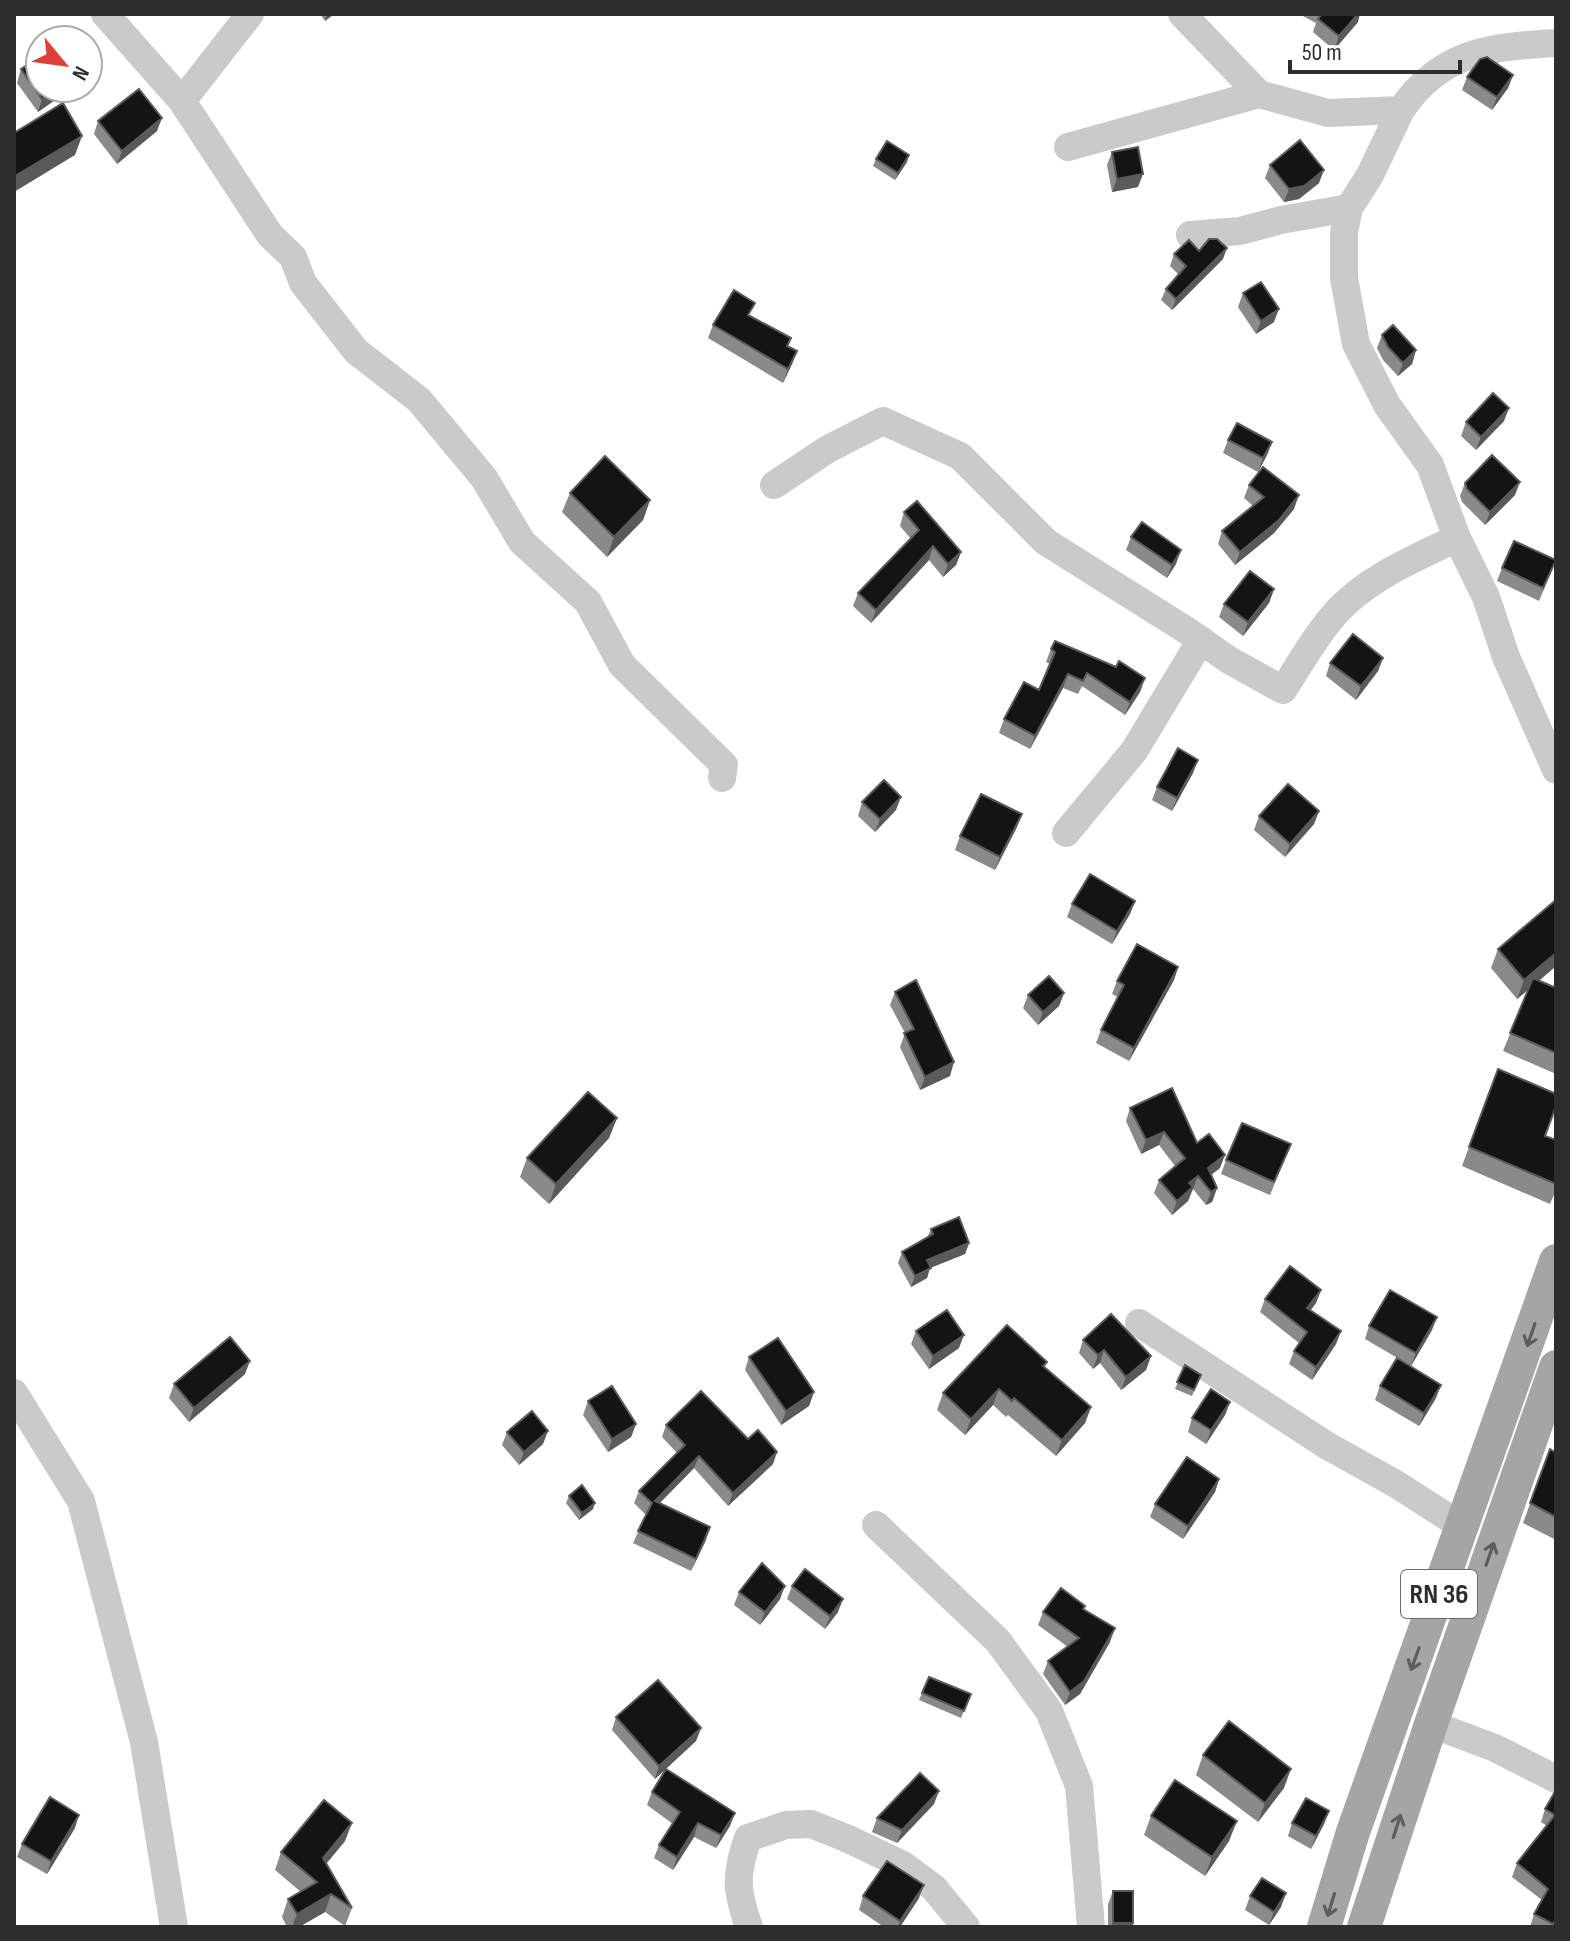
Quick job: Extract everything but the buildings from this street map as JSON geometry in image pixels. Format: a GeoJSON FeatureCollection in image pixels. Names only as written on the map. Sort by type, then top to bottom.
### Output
{"type":"FeatureCollection","features":[{"type":"Feature","properties":{"kind":"main road","name":"RN 36"},"geometry":{"type":"LineString","coordinates":[[1324,1927],[1353,1832],[1556,1261]]}},
{"type":"Feature","properties":{"kind":"main road","name":"RN 36"},"geometry":{"type":"LineString","coordinates":[[1364,1927],[1431,1724],[1556,1367]]}},
{"type":"Feature","properties":{"kind":"street"},"geometry":{"type":"LineString","coordinates":[[105,14],[182,101],[270,235],[293,257],[303,283],[356,351],[419,400],[484,478],[522,542],[588,602],[622,665],[724,765],[722,778]]}},
{"type":"Feature","properties":{"kind":"street"},"geometry":{"type":"LineString","coordinates":[[182,101],[250,14]]}},
{"type":"Feature","properties":{"kind":"street"},"geometry":{"type":"LineString","coordinates":[[1182,14],[1259,94],[1328,113],[1401,110]]}},
{"type":"Feature","properties":{"kind":"street"},"geometry":{"type":"LineString","coordinates":[[1556,43],[1464,56],[1432,72],[1414,89],[1401,110],[1370,175],[1349,208],[1344,232],[1344,278],[1356,344],[1387,405],[1430,465],[1457,538],[1486,597],[1506,657],[1556,770]]}},
{"type":"Feature","properties":{"kind":"street"},"geometry":{"type":"LineString","coordinates":[[1068,147],[1259,94]]}},
{"type":"Feature","properties":{"kind":"street"},"geometry":{"type":"LineString","coordinates":[[1190,235],[1240,231],[1349,208]]}},
{"type":"Feature","properties":{"kind":"street"},"geometry":{"type":"LineString","coordinates":[[774,485],[828,449],[883,421],[960,456],[1046,542],[1229,660],[1283,690],[1347,601],[1380,577],[1457,538]]}},
{"type":"Feature","properties":{"kind":"street"},"geometry":{"type":"LineString","coordinates":[[1066,833],[1134,751],[1201,640]]}},
{"type":"Feature","properties":{"kind":"street"},"geometry":{"type":"LineString","coordinates":[[1139,1323],[1305,1432],[1463,1527]]}},
{"type":"Feature","properties":{"kind":"street"},"geometry":{"type":"LineString","coordinates":[[14,1393],[81,1501],[144,1742],[174,1927]]}},
{"type":"Feature","properties":{"kind":"street"},"geometry":{"type":"LineString","coordinates":[[876,1525],[998,1641],[1049,1711],[1079,1786],[1091,1927]]}},
{"type":"Feature","properties":{"kind":"street"},"geometry":{"type":"LineString","coordinates":[[1431,1724],[1495,1748],[1556,1779]]}},
{"type":"Feature","properties":{"kind":"street"},"geometry":{"type":"LineString","coordinates":[[749,1927],[738,1895],[738,1866],[748,1838],[786,1825],[811,1824],[903,1865],[934,1888],[966,1927]]}}]}
